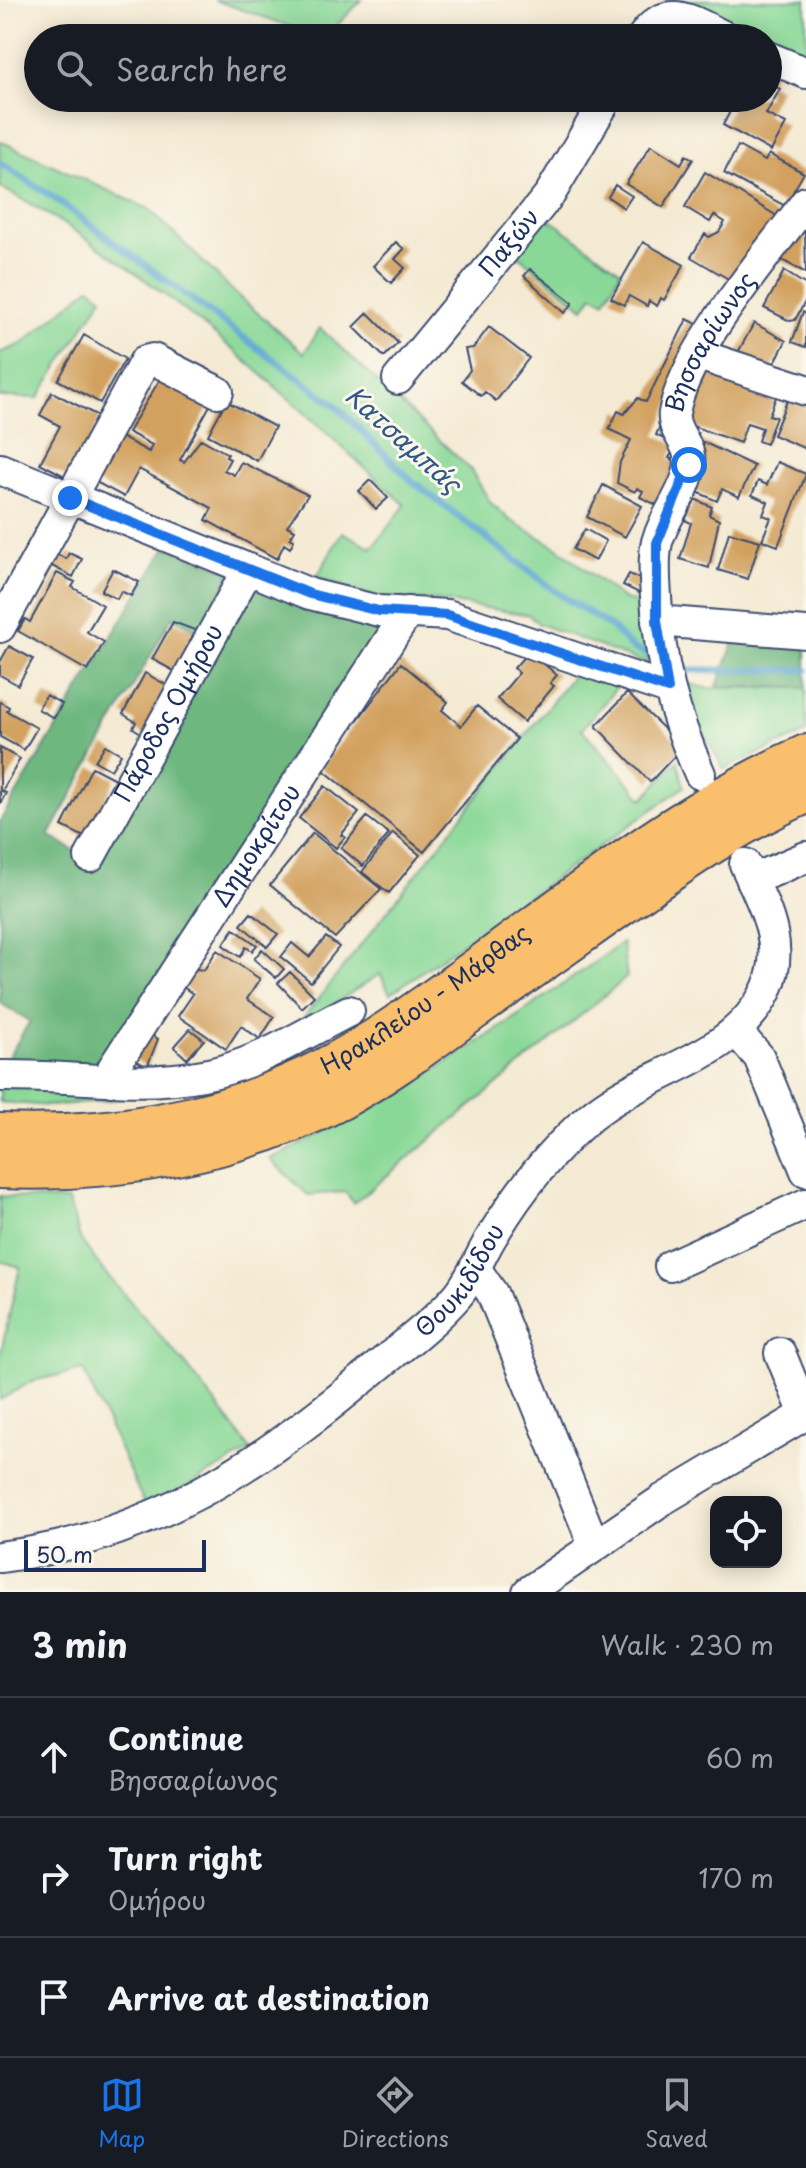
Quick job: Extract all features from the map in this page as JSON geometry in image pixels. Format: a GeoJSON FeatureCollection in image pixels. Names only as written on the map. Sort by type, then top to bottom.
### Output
{"type":"FeatureCollection","features":[{"type":"Feature","properties":{"kind":"main road","name":"Ηρακλείου - Μάρθας"},"geometry":{"type":"LineString","coordinates":[[0,1133],[106,1130],[163,1123],[218,1110],[305,1077],[387,1031],[710,805],[767,771],[806,754]]}},
{"type":"Feature","properties":{"kind":"main road","name":"Ηρακλείου - Μάρθας"},"geometry":{"type":"LineString","coordinates":[[0,1169],[81,1168],[171,1156],[268,1130],[340,1100],[410,1057],[695,855],[762,815],[806,794]]}},
{"type":"Feature","properties":{"kind":"street"},"geometry":{"type":"LineString","coordinates":[[651,24],[675,15],[695,24]]}},
{"type":"Feature","properties":{"kind":"street"},"geometry":{"type":"LineString","coordinates":[[782,63],[806,73]]}},
{"type":"Feature","properties":{"kind":"street","name":"Παξών"},"geometry":{"type":"LineString","coordinates":[[398,379],[550,194],[599,112]]}},
{"type":"Feature","properties":{"kind":"street","name":"Βησσαρίωνος"},"geometry":{"type":"LineString","coordinates":[[700,774],[666,682],[658,628],[657,543],[689,465],[689,449],[674,423],[674,415],[681,389],[699,355],[806,202]]}},
{"type":"Feature","properties":{"kind":"street"},"geometry":{"type":"LineString","coordinates":[[699,355],[806,390]]}},
{"type":"Feature","properties":{"kind":"street"},"geometry":{"type":"LineString","coordinates":[[0,627],[149,358],[218,392]]}},
{"type":"Feature","properties":{"kind":"street"},"geometry":{"type":"LineString","coordinates":[[0,469],[247,571],[322,597],[379,611],[447,615],[666,682]]}},
{"type":"Feature","properties":{"kind":"street","name":"Πάροδος Ομήρου"},"geometry":{"type":"LineString","coordinates":[[90,857],[247,571]]}},
{"type":"Feature","properties":{"kind":"street","name":"Δημοκρίτου"},"geometry":{"type":"LineString","coordinates":[[111,1081],[113,1068],[408,612]]}},
{"type":"Feature","properties":{"kind":"street"},"geometry":{"type":"LineString","coordinates":[[658,628],[806,633]]}},
{"type":"Feature","properties":{"kind":"street","name":"Θουκιδίδου"},"geometry":{"type":"LineString","coordinates":[[0,1557],[41,1551],[121,1529],[221,1483],[330,1406],[441,1313],[475,1268],[517,1198],[591,1117],[631,1089],[706,1053],[737,1032],[764,995],[777,962],[774,934],[748,872],[806,857]]}},
{"type":"Feature","properties":{"kind":"street"},"geometry":{"type":"LineString","coordinates":[[0,1076],[111,1081],[204,1075],[255,1059],[349,1011]]}},
{"type":"Feature","properties":{"kind":"street"},"geometry":{"type":"LineString","coordinates":[[737,1032],[759,1057],[806,1171]]}},
{"type":"Feature","properties":{"kind":"street"},"geometry":{"type":"LineString","coordinates":[[670,1266],[806,1204]]}},
{"type":"Feature","properties":{"kind":"street"},"geometry":{"type":"LineString","coordinates":[[475,1268],[492,1293],[594,1545]]}},
{"type":"Feature","properties":{"kind":"street"},"geometry":{"type":"LineString","coordinates":[[537,1589],[594,1545],[696,1478],[806,1414],[780,1353]]}},
{"type":"Feature","properties":{"kind":"green space"},"geometry":{"type":"Polygon","coordinates":[[[214,0],[362,0],[338,24],[283,24],[214,0]]]}},
{"type":"Feature","properties":{"kind":"green space"},"geometry":{"type":"Polygon","coordinates":[[[663,0],[806,0],[806,62],[782,53],[782,24],[716,24],[663,0]]]}},
{"type":"Feature","properties":{"kind":"green space"},"geometry":{"type":"Polygon","coordinates":[[[0,141],[149,209],[238,296],[304,353],[320,328],[470,469],[491,503],[510,520],[560,549],[624,600],[645,604],[647,664],[539,624],[529,615],[440,601],[375,597],[317,577],[342,532],[372,548],[405,505],[213,333],[110,255],[0,187],[0,141]]]}},
{"type":"Feature","properties":{"kind":"green space"},"geometry":{"type":"Polygon","coordinates":[[[545,216],[621,271],[605,301],[593,295],[584,308],[515,253],[545,216]]]}},
{"type":"Feature","properties":{"kind":"green space"},"geometry":{"type":"Polygon","coordinates":[[[90,287],[103,297],[38,398],[0,397],[0,353],[22,344],[90,287]]]}},
{"type":"Feature","properties":{"kind":"green space"},"geometry":{"type":"Polygon","coordinates":[[[166,547],[232,572],[200,632],[172,617],[49,836],[92,861],[253,582],[390,622],[109,1060],[95,1068],[4,1064],[30,1021],[0,1003],[0,821],[166,547]]]}},
{"type":"Feature","properties":{"kind":"green space"},"geometry":{"type":"Polygon","coordinates":[[[736,637],[806,642],[806,688],[717,686],[736,637]]]}},
{"type":"Feature","properties":{"kind":"green space"},"geometry":{"type":"Polygon","coordinates":[[[581,665],[622,681],[582,729],[643,799],[678,760],[684,787],[390,994],[380,974],[294,1030],[581,665]]]}},
{"type":"Feature","properties":{"kind":"green space"},"geometry":{"type":"Polygon","coordinates":[[[682,682],[706,688],[806,688],[806,733],[724,769],[689,709],[682,682]]]}},
{"type":"Feature","properties":{"kind":"green space"},"geometry":{"type":"Polygon","coordinates":[[[622,943],[627,977],[354,1203],[345,1192],[308,1195],[270,1159],[363,1112],[451,1060],[622,943]]]}},
{"type":"Feature","properties":{"kind":"green space"},"geometry":{"type":"Polygon","coordinates":[[[0,1084],[117,1092],[117,1099],[50,1106],[0,1102],[0,1084]]]}},
{"type":"Feature","properties":{"kind":"green space"},"geometry":{"type":"Polygon","coordinates":[[[0,1196],[68,1201],[81,1240],[101,1268],[186,1365],[251,1450],[147,1509],[83,1370],[32,1381],[0,1400],[0,1356],[20,1267],[0,1261],[0,1196]]]}},
{"type":"Feature","properties":{"kind":"building"},"geometry":{"type":"Polygon","coordinates":[[[730,112],[767,112],[786,124],[771,151],[723,125],[730,112]]]}},
{"type":"Feature","properties":{"kind":"building"},"geometry":{"type":"Polygon","coordinates":[[[651,145],[681,164],[686,155],[693,159],[663,207],[626,184],[651,145]]]}},
{"type":"Feature","properties":{"kind":"building"},"geometry":{"type":"Polygon","coordinates":[[[738,146],[765,161],[769,154],[804,173],[785,206],[724,173],[738,146]]]}},
{"type":"Feature","properties":{"kind":"building"},"geometry":{"type":"Polygon","coordinates":[[[705,172],[777,216],[737,284],[691,257],[705,234],[709,237],[719,232],[725,222],[714,215],[710,222],[685,207],[705,172]]]}},
{"type":"Feature","properties":{"kind":"building"},"geometry":{"type":"Polygon","coordinates":[[[615,185],[632,196],[624,208],[608,197],[615,185]]]}},
{"type":"Feature","properties":{"kind":"building"},"geometry":{"type":"Polygon","coordinates":[[[806,216],[805,234],[806,273],[780,259],[806,216]]]}},
{"type":"Feature","properties":{"kind":"building"},"geometry":{"type":"Polygon","coordinates":[[[396,242],[404,249],[395,259],[405,268],[391,283],[373,266],[396,242]]]}},
{"type":"Feature","properties":{"kind":"building"},"geometry":{"type":"Polygon","coordinates":[[[643,242],[684,265],[664,300],[661,298],[657,306],[649,301],[647,306],[629,296],[624,305],[611,298],[643,242]]]}},
{"type":"Feature","properties":{"kind":"building"},"geometry":{"type":"Polygon","coordinates":[[[530,269],[573,303],[565,313],[524,276],[530,269]]]}},
{"type":"Feature","properties":{"kind":"building"},"geometry":{"type":"Polygon","coordinates":[[[784,271],[806,285],[806,300],[795,320],[790,321],[764,308],[784,271]]]}},
{"type":"Feature","properties":{"kind":"building"},"geometry":{"type":"Polygon","coordinates":[[[803,312],[806,314],[806,347],[792,342],[803,312]]]}},
{"type":"Feature","properties":{"kind":"building"},"geometry":{"type":"Polygon","coordinates":[[[368,313],[398,343],[384,357],[354,327],[368,313]]]}},
{"type":"Feature","properties":{"kind":"building"},"geometry":{"type":"Polygon","coordinates":[[[687,319],[704,327],[656,435],[676,445],[669,458],[684,465],[663,508],[640,497],[643,491],[637,488],[635,492],[617,483],[620,462],[631,440],[609,429],[618,411],[624,414],[638,398],[646,402],[687,319]]]}},
{"type":"Feature","properties":{"kind":"building"},"geometry":{"type":"Polygon","coordinates":[[[754,323],[786,341],[769,374],[736,356],[754,323]]]}},
{"type":"Feature","properties":{"kind":"building"},"geometry":{"type":"Polygon","coordinates":[[[489,327],[529,358],[496,401],[485,392],[481,396],[462,381],[470,370],[465,349],[473,348],[489,327]]]}},
{"type":"Feature","properties":{"kind":"building"},"geometry":{"type":"Polygon","coordinates":[[[84,335],[125,359],[100,403],[58,380],[84,335]]]}},
{"type":"Feature","properties":{"kind":"building"},"geometry":{"type":"Polygon","coordinates":[[[702,365],[778,392],[769,415],[776,417],[766,444],[758,441],[762,428],[747,423],[740,443],[681,422],[702,365]]]}},
{"type":"Feature","properties":{"kind":"building"},"geometry":{"type":"Polygon","coordinates":[[[165,371],[214,398],[180,460],[184,462],[201,439],[228,454],[226,457],[230,459],[224,470],[234,475],[241,462],[308,495],[287,526],[295,530],[290,538],[294,540],[290,548],[284,544],[277,559],[206,520],[212,508],[139,469],[124,497],[94,481],[119,436],[149,452],[152,445],[128,432],[165,371]]]}},
{"type":"Feature","properties":{"kind":"building"},"geometry":{"type":"Polygon","coordinates":[[[52,392],[100,417],[74,481],[40,463],[60,426],[40,415],[52,392]]]}},
{"type":"Feature","properties":{"kind":"building"},"geometry":{"type":"Polygon","coordinates":[[[806,395],[806,449],[773,435],[789,396],[806,395]]]}},
{"type":"Feature","properties":{"kind":"building"},"geometry":{"type":"Polygon","coordinates":[[[226,401],[275,427],[257,461],[208,435],[226,401]]]}},
{"type":"Feature","properties":{"kind":"building"},"geometry":{"type":"Polygon","coordinates":[[[703,442],[754,466],[739,497],[722,489],[717,501],[695,491],[696,457],[703,442]]]}},
{"type":"Feature","properties":{"kind":"building"},"geometry":{"type":"Polygon","coordinates":[[[777,462],[806,474],[778,546],[762,540],[771,518],[763,515],[768,502],[752,495],[758,481],[767,485],[777,462]]]}},
{"type":"Feature","properties":{"kind":"building"},"geometry":{"type":"Polygon","coordinates":[[[370,480],[388,498],[376,509],[359,491],[370,480]]]}},
{"type":"Feature","properties":{"kind":"building"},"geometry":{"type":"Polygon","coordinates":[[[603,485],[642,506],[625,537],[587,517],[603,485]]]}},
{"type":"Feature","properties":{"kind":"building"},"geometry":{"type":"Polygon","coordinates":[[[695,499],[712,507],[709,515],[719,520],[709,568],[680,559],[691,523],[685,520],[695,499]]]}},
{"type":"Feature","properties":{"kind":"building"},"geometry":{"type":"Polygon","coordinates":[[[585,529],[606,541],[595,561],[573,549],[585,529]]]}},
{"type":"Feature","properties":{"kind":"building"},"geometry":{"type":"Polygon","coordinates":[[[729,532],[760,541],[748,579],[718,570],[729,532]]]}},
{"type":"Feature","properties":{"kind":"building"},"geometry":{"type":"Polygon","coordinates":[[[69,553],[82,559],[73,577],[50,565],[56,554],[66,559],[69,553]]]}},
{"type":"Feature","properties":{"kind":"building"},"geometry":{"type":"Polygon","coordinates":[[[113,569],[139,582],[131,596],[121,591],[117,599],[101,591],[113,569]]]}},
{"type":"Feature","properties":{"kind":"building"},"geometry":{"type":"Polygon","coordinates":[[[57,573],[75,582],[72,587],[103,605],[87,632],[104,642],[88,671],[18,631],[25,619],[30,622],[57,573]]]}},
{"type":"Feature","properties":{"kind":"building"},"geometry":{"type":"Polygon","coordinates":[[[629,574],[647,582],[641,594],[623,585],[629,574]]]}},
{"type":"Feature","properties":{"kind":"building"},"geometry":{"type":"Polygon","coordinates":[[[173,622],[200,632],[185,677],[152,659],[173,622]]]}},
{"type":"Feature","properties":{"kind":"building"},"geometry":{"type":"Polygon","coordinates":[[[9,646],[33,659],[18,685],[0,675],[0,662],[9,646]]]}},
{"type":"Feature","properties":{"kind":"building"},"geometry":{"type":"Polygon","coordinates":[[[529,651],[557,675],[550,683],[554,686],[524,722],[497,699],[519,673],[514,668],[529,651]]]}},
{"type":"Feature","properties":{"kind":"building"},"geometry":{"type":"Polygon","coordinates":[[[401,663],[448,702],[442,710],[461,726],[477,706],[517,739],[424,852],[321,768],[401,663]]]}},
{"type":"Feature","properties":{"kind":"building"},"geometry":{"type":"Polygon","coordinates":[[[145,673],[177,691],[151,739],[133,728],[136,722],[123,714],[145,673]]]}},
{"type":"Feature","properties":{"kind":"building"},"geometry":{"type":"Polygon","coordinates":[[[627,693],[683,747],[650,782],[596,726],[627,693]]]}},
{"type":"Feature","properties":{"kind":"building"},"geometry":{"type":"Polygon","coordinates":[[[46,695],[62,704],[54,718],[38,709],[46,695]]]}},
{"type":"Feature","properties":{"kind":"building"},"geometry":{"type":"Polygon","coordinates":[[[0,702],[9,707],[7,711],[37,728],[24,750],[0,737],[0,702]]]}},
{"type":"Feature","properties":{"kind":"building"},"geometry":{"type":"Polygon","coordinates":[[[105,745],[121,754],[111,770],[95,761],[105,745]]]}},
{"type":"Feature","properties":{"kind":"building"},"geometry":{"type":"Polygon","coordinates":[[[0,748],[20,759],[2,791],[6,793],[0,804],[0,748]]]}},
{"type":"Feature","properties":{"kind":"building"},"geometry":{"type":"Polygon","coordinates":[[[92,767],[115,779],[88,839],[62,826],[92,767]]]}},
{"type":"Feature","properties":{"kind":"building"},"geometry":{"type":"Polygon","coordinates":[[[325,786],[359,813],[341,835],[345,837],[336,848],[299,818],[325,786]]]}},
{"type":"Feature","properties":{"kind":"building"},"geometry":{"type":"Polygon","coordinates":[[[367,817],[389,834],[363,866],[341,848],[367,817]]]}},
{"type":"Feature","properties":{"kind":"building"},"geometry":{"type":"Polygon","coordinates":[[[313,833],[381,889],[335,938],[270,885],[313,833]]]}},
{"type":"Feature","properties":{"kind":"building"},"geometry":{"type":"Polygon","coordinates":[[[393,833],[420,855],[389,893],[362,872],[393,833]]]}},
{"type":"Feature","properties":{"kind":"building"},"geometry":{"type":"Polygon","coordinates":[[[251,913],[278,934],[267,947],[241,925],[251,913]]]}},
{"type":"Feature","properties":{"kind":"building"},"geometry":{"type":"Polygon","coordinates":[[[234,929],[257,945],[252,951],[246,947],[240,957],[223,945],[234,929]]]}},
{"type":"Feature","properties":{"kind":"building"},"geometry":{"type":"Polygon","coordinates":[[[326,937],[339,947],[311,982],[281,957],[292,943],[309,957],[326,937]]]}},
{"type":"Feature","properties":{"kind":"building"},"geometry":{"type":"Polygon","coordinates":[[[262,949],[284,969],[276,978],[254,959],[262,949]]]}},
{"type":"Feature","properties":{"kind":"building"},"geometry":{"type":"Polygon","coordinates":[[[217,950],[260,979],[247,999],[274,1017],[260,1039],[241,1026],[226,1049],[178,1016],[193,994],[183,987],[195,969],[204,970],[217,950]]]}},
{"type":"Feature","properties":{"kind":"building"},"geometry":{"type":"Polygon","coordinates":[[[290,972],[314,996],[302,1008],[278,983],[290,972]]]}},
{"type":"Feature","properties":{"kind":"building"},"geometry":{"type":"Polygon","coordinates":[[[190,1029],[204,1040],[187,1059],[174,1047],[190,1029]]]}},
{"type":"Feature","properties":{"kind":"building"},"geometry":{"type":"Polygon","coordinates":[[[147,1032],[158,1039],[147,1067],[131,1057],[147,1032]]]}},
{"type":"Feature","properties":{"kind":"waterway","name":"Κατσαμπάς"},"geometry":{"type":"LineString","coordinates":[[0,163],[54,198],[334,404],[411,480],[562,596],[611,627],[632,648],[654,657]]}},
{"type":"Feature","properties":{"kind":"waterway","name":"Κατσαμπάς"},"geometry":{"type":"LineString","coordinates":[[673,665],[689,670],[806,670]]}},
{"type":"Feature","properties":{"kind":"route"},"geometry":{"type":"LineString","coordinates":[[70,498],[310,594],[379,611],[447,615],[668,689],[657,621],[657,543],[689,472],[689,465]]}}]}
